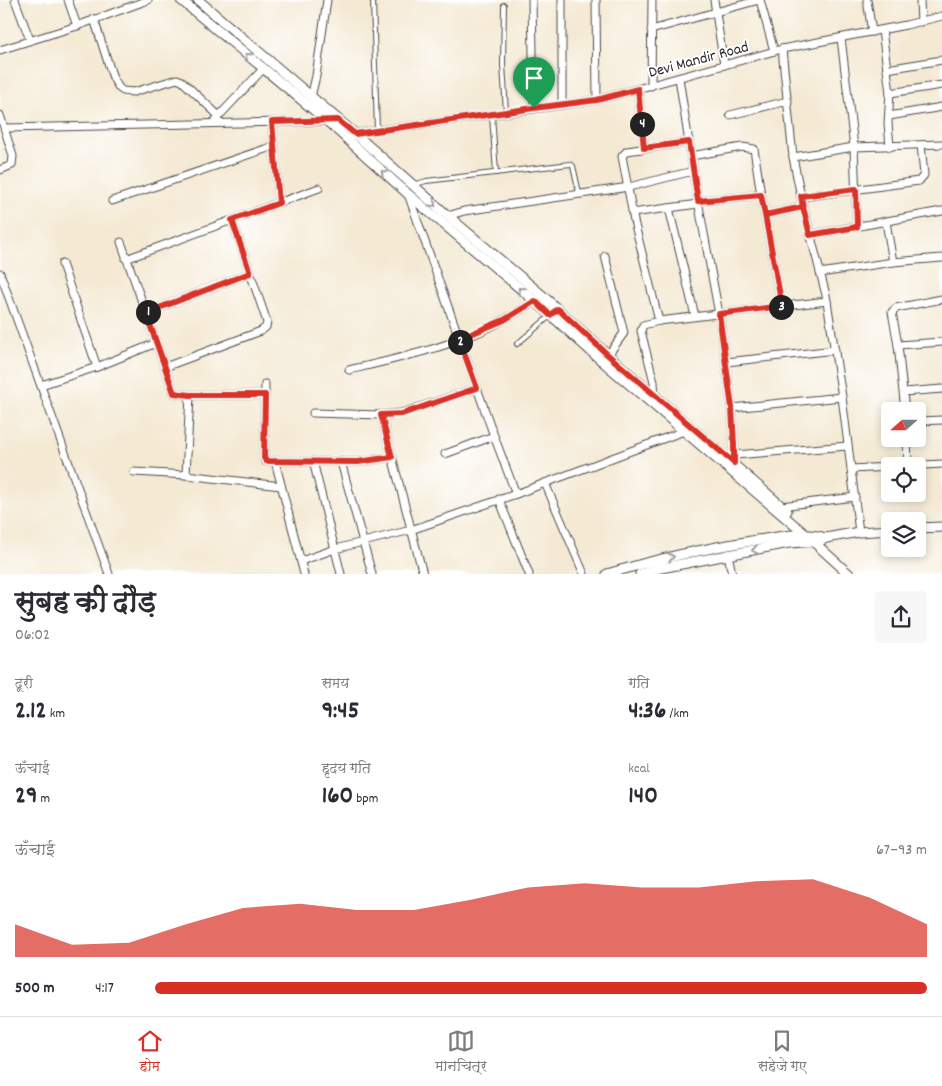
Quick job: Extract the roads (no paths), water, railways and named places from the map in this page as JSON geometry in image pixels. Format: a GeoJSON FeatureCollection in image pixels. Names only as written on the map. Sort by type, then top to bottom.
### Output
{"type":"FeatureCollection","features":[{"type":"Feature","properties":{"kind":"street"},"geometry":{"type":"LineString","coordinates":[[15,0],[30,40]]}},
{"type":"Feature","properties":{"kind":"street"},"geometry":{"type":"LineString","coordinates":[[68,0],[77,26]]}},
{"type":"Feature","properties":{"kind":"street"},"geometry":{"type":"LineString","coordinates":[[0,50],[77,26],[148,0]]}},
{"type":"Feature","properties":{"kind":"street"},"geometry":{"type":"LineString","coordinates":[[181,0],[327,121],[408,194],[535,301],[554,312],[734,459],[816,538],[849,574]]}},
{"type":"Feature","properties":{"kind":"street"},"geometry":{"type":"LineString","coordinates":[[198,0],[448,216],[654,406],[858,574]]}},
{"type":"Feature","properties":{"kind":"street"},"geometry":{"type":"LineString","coordinates":[[311,97],[316,76],[327,0]]}},
{"type":"Feature","properties":{"kind":"street"},"geometry":{"type":"LineString","coordinates":[[532,0],[534,108]]}},
{"type":"Feature","properties":{"kind":"street"},"geometry":{"type":"LineString","coordinates":[[562,0],[562,104]]}},
{"type":"Feature","properties":{"kind":"street"},"geometry":{"type":"LineString","coordinates":[[596,0],[597,100]]}},
{"type":"Feature","properties":{"kind":"street"},"geometry":{"type":"LineString","coordinates":[[651,86],[652,0]]}},
{"type":"Feature","properties":{"kind":"street"},"geometry":{"type":"LineString","coordinates":[[714,0],[724,66]]}},
{"type":"Feature","properties":{"kind":"street"},"geometry":{"type":"LineString","coordinates":[[651,30],[759,0],[774,51]]}},
{"type":"Feature","properties":{"kind":"street"},"geometry":{"type":"LineString","coordinates":[[867,0],[872,32]]}},
{"type":"Feature","properties":{"kind":"street"},"geometry":{"type":"LineString","coordinates":[[920,0],[921,22]]}},
{"type":"Feature","properties":{"kind":"street","name":"Devi Mandir Road"},"geometry":{"type":"LineString","coordinates":[[342,136],[597,100],[782,49],[921,22],[942,16]]}},
{"type":"Feature","properties":{"kind":"street"},"geometry":{"type":"LineString","coordinates":[[94,19],[119,88],[123,91],[134,92],[177,79],[182,81],[219,116]]}},
{"type":"Feature","properties":{"kind":"street"},"geometry":{"type":"LineString","coordinates":[[882,30],[890,93],[890,147]]}},
{"type":"Feature","properties":{"kind":"street"},"geometry":{"type":"LineString","coordinates":[[841,38],[854,147],[857,227]]}},
{"type":"Feature","properties":{"kind":"street"},"geometry":{"type":"LineString","coordinates":[[782,49],[793,157],[803,207],[827,301],[860,532]]}},
{"type":"Feature","properties":{"kind":"street"},"geometry":{"type":"LineString","coordinates":[[887,69],[942,60]]}},
{"type":"Feature","properties":{"kind":"street"},"geometry":{"type":"LineString","coordinates":[[213,123],[263,69]]}},
{"type":"Feature","properties":{"kind":"street"},"geometry":{"type":"LineString","coordinates":[[679,78],[698,203],[726,362],[732,408],[734,459]]}},
{"type":"Feature","properties":{"kind":"street"},"geometry":{"type":"LineString","coordinates":[[890,93],[942,85]]}},
{"type":"Feature","properties":{"kind":"street"},"geometry":{"type":"LineString","coordinates":[[638,89],[644,148]]}},
{"type":"Feature","properties":{"kind":"street"},"geometry":{"type":"LineString","coordinates":[[730,114],[788,102]]}},
{"type":"Feature","properties":{"kind":"street"},"geometry":{"type":"LineString","coordinates":[[889,116],[942,107]]}},
{"type":"Feature","properties":{"kind":"street"},"geometry":{"type":"LineString","coordinates":[[0,115],[14,156],[12,165],[0,170]]}},
{"type":"Feature","properties":{"kind":"street"},"geometry":{"type":"LineString","coordinates":[[6,128],[338,120]]}},
{"type":"Feature","properties":{"kind":"street"},"geometry":{"type":"LineString","coordinates":[[272,122],[279,203]]}},
{"type":"Feature","properties":{"kind":"street"},"geometry":{"type":"LineString","coordinates":[[659,321],[632,213],[629,187],[622,156],[627,151],[689,142]]}},
{"type":"Feature","properties":{"kind":"street"},"geometry":{"type":"LineString","coordinates":[[793,157],[854,147],[942,144]]}},
{"type":"Feature","properties":{"kind":"street"},"geometry":{"type":"LineString","coordinates":[[801,196],[922,180],[924,175],[921,145]]}},
{"type":"Feature","properties":{"kind":"street"},"geometry":{"type":"LineString","coordinates":[[112,201],[274,146]]}},
{"type":"Feature","properties":{"kind":"street"},"geometry":{"type":"LineString","coordinates":[[691,156],[742,146],[754,149],[782,306]]}},
{"type":"Feature","properties":{"kind":"street"},"geometry":{"type":"LineString","coordinates":[[448,216],[579,193],[629,187],[693,171]]}},
{"type":"Feature","properties":{"kind":"street"},"geometry":{"type":"LineString","coordinates":[[126,259],[319,188]]}},
{"type":"Feature","properties":{"kind":"street"},"geometry":{"type":"LineString","coordinates":[[408,194],[516,494]]}},
{"type":"Feature","properties":{"kind":"street"},"geometry":{"type":"LineString","coordinates":[[632,213],[761,195]]}},
{"type":"Feature","properties":{"kind":"street"},"geometry":{"type":"LineString","coordinates":[[765,215],[803,207]]}},
{"type":"Feature","properties":{"kind":"street"},"geometry":{"type":"LineString","coordinates":[[669,208],[696,316]]}},
{"type":"Feature","properties":{"kind":"street"},"geometry":{"type":"LineString","coordinates":[[810,235],[942,211]]}},
{"type":"Feature","properties":{"kind":"street"},"geometry":{"type":"LineString","coordinates":[[164,367],[261,331],[266,327],[268,322],[232,220]]}},
{"type":"Feature","properties":{"kind":"street"},"geometry":{"type":"LineString","coordinates":[[886,222],[893,262]]}},
{"type":"Feature","properties":{"kind":"street"},"geometry":{"type":"LineString","coordinates":[[121,242],[174,393],[190,395],[265,395]]}},
{"type":"Feature","properties":{"kind":"street"},"geometry":{"type":"LineString","coordinates":[[605,256],[624,333],[608,355]]}},
{"type":"Feature","properties":{"kind":"street"},"geometry":{"type":"LineString","coordinates":[[820,273],[893,262],[942,258]]}},
{"type":"Feature","properties":{"kind":"street"},"geometry":{"type":"LineString","coordinates":[[62,264],[97,367]]}},
{"type":"Feature","properties":{"kind":"street"},"geometry":{"type":"LineString","coordinates":[[0,273],[109,574]]}},
{"type":"Feature","properties":{"kind":"street"},"geometry":{"type":"LineString","coordinates":[[146,313],[250,273]]}},
{"type":"Feature","properties":{"kind":"street"},"geometry":{"type":"LineString","coordinates":[[905,402],[892,312],[894,309],[942,299]]}},
{"type":"Feature","properties":{"kind":"street"},"geometry":{"type":"LineString","coordinates":[[349,370],[408,356],[459,339],[504,320],[535,301]]}},
{"type":"Feature","properties":{"kind":"street"},"geometry":{"type":"LineString","coordinates":[[654,406],[654,382],[641,331],[643,326],[659,321],[827,301]]}},
{"type":"Feature","properties":{"kind":"street"},"geometry":{"type":"LineString","coordinates":[[898,345],[942,342]]}},
{"type":"Feature","properties":{"kind":"street"},"geometry":{"type":"LineString","coordinates":[[41,385],[97,367],[156,343]]}},
{"type":"Feature","properties":{"kind":"street"},"geometry":{"type":"LineString","coordinates":[[726,362],[834,350]]}},
{"type":"Feature","properties":{"kind":"street"},"geometry":{"type":"LineString","coordinates":[[265,384],[264,458],[266,461],[358,462],[392,457]]}},
{"type":"Feature","properties":{"kind":"street"},"geometry":{"type":"LineString","coordinates":[[313,413],[402,414],[477,388]]}},
{"type":"Feature","properties":{"kind":"street"},"geometry":{"type":"LineString","coordinates":[[904,392],[942,389]]}},
{"type":"Feature","properties":{"kind":"street"},"geometry":{"type":"LineString","coordinates":[[186,476],[190,395]]}},
{"type":"Feature","properties":{"kind":"street"},"geometry":{"type":"LineString","coordinates":[[732,408],[842,397]]}},
{"type":"Feature","properties":{"kind":"street"},"geometry":{"type":"LineString","coordinates":[[381,415],[423,574]]}},
{"type":"Feature","properties":{"kind":"street"},"geometry":{"type":"LineString","coordinates":[[926,421],[942,420]]}},
{"type":"Feature","properties":{"kind":"street"},"geometry":{"type":"LineString","coordinates":[[301,561],[335,549],[411,530],[516,494],[684,431]]}},
{"type":"Feature","properties":{"kind":"street"},"geometry":{"type":"LineString","coordinates":[[446,454],[494,436]]}},
{"type":"Feature","properties":{"kind":"street"},"geometry":{"type":"LineString","coordinates":[[734,459],[848,446]]}},
{"type":"Feature","properties":{"kind":"street"},"geometry":{"type":"LineString","coordinates":[[275,461],[304,574]]}},
{"type":"Feature","properties":{"kind":"street"},"geometry":{"type":"LineString","coordinates":[[313,461],[341,574]]}},
{"type":"Feature","properties":{"kind":"street"},"geometry":{"type":"LineString","coordinates":[[341,462],[372,574]]}},
{"type":"Feature","properties":{"kind":"street"},"geometry":{"type":"LineString","coordinates":[[926,465],[942,464]]}},
{"type":"Feature","properties":{"kind":"street"},"geometry":{"type":"LineString","coordinates":[[851,469],[881,467]]}},
{"type":"Feature","properties":{"kind":"street"},"geometry":{"type":"LineString","coordinates":[[134,472],[281,486]]}},
{"type":"Feature","properties":{"kind":"street"},"geometry":{"type":"LineString","coordinates":[[545,483],[584,574]]}},
{"type":"Feature","properties":{"kind":"street"},"geometry":{"type":"LineString","coordinates":[[781,506],[855,497]]}},
{"type":"Feature","properties":{"kind":"street"},"geometry":{"type":"LineString","coordinates":[[499,499],[529,574]]}},
{"type":"Feature","properties":{"kind":"street"},"geometry":{"type":"LineString","coordinates":[[926,528],[942,527]]}},
{"type":"Feature","properties":{"kind":"street"},"geometry":{"type":"LineString","coordinates":[[640,574],[728,554],[816,538],[881,531]]}},
{"type":"Feature","properties":{"kind":"street"},"geometry":{"type":"LineString","coordinates":[[607,574],[651,560],[736,544],[786,536],[816,538]]}},
{"type":"Feature","properties":{"kind":"street"},"geometry":{"type":"LineString","coordinates":[[728,554],[732,574]]}},
{"type":"Feature","properties":{"kind":"lane"},"geometry":{"type":"LineString","coordinates":[[373,0],[377,130]]}},
{"type":"Feature","properties":{"kind":"lane"},"geometry":{"type":"LineString","coordinates":[[504,5],[503,65],[506,112]]}},
{"type":"Feature","properties":{"kind":"lane"},"geometry":{"type":"LineString","coordinates":[[492,114],[496,173]]}},
{"type":"Feature","properties":{"kind":"lane"},"geometry":{"type":"LineString","coordinates":[[413,185],[426,181],[570,164],[573,166],[579,193]]}},
{"type":"Feature","properties":{"kind":"lane"},"geometry":{"type":"LineString","coordinates":[[517,344],[554,312]]}}]}
